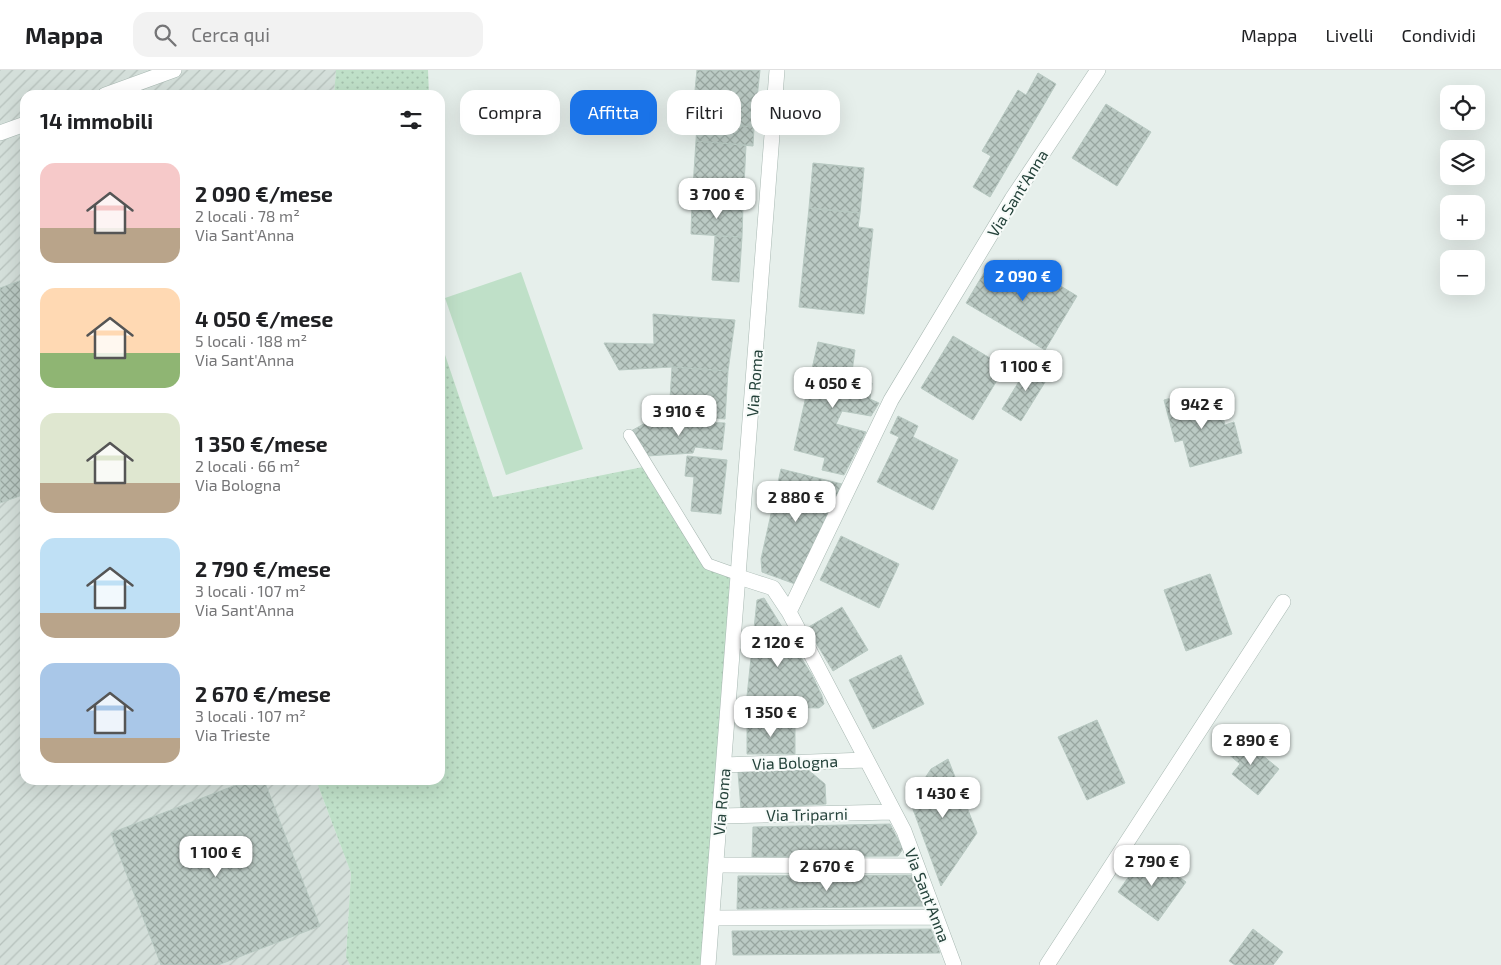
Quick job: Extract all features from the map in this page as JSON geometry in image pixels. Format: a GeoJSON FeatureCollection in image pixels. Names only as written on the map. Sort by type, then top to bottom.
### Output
{"type":"FeatureCollection","features":[{"type":"Feature","properties":{"kind":"street"},"geometry":{"type":"LineString","coordinates":[[119,90],[174,70]]}},
{"type":"Feature","properties":{"kind":"street","name":"Via Roma"},"geometry":{"type":"LineString","coordinates":[[710,961],[777,70]]}},
{"type":"Feature","properties":{"kind":"street","name":"Via Sant'Anna"},"geometry":{"type":"LineString","coordinates":[[789,612],[891,400],[1012,199],[1098,70]]}},
{"type":"Feature","properties":{"kind":"street"},"geometry":{"type":"LineString","coordinates":[[0,133],[20,126]]}},
{"type":"Feature","properties":{"kind":"street","name":"Via Sant'Anna"},"geometry":{"type":"LineString","coordinates":[[739,576],[773,588],[789,612],[904,831],[954,965]]}},
{"type":"Feature","properties":{"kind":"street"},"geometry":{"type":"LineString","coordinates":[[1048,965],[1283,602]]}},
{"type":"Feature","properties":{"kind":"street","name":"Via Bologna"},"geometry":{"type":"LineString","coordinates":[[724,765],[866,760]]}},
{"type":"Feature","properties":{"kind":"street","name":"Via Triparni"},"geometry":{"type":"LineString","coordinates":[[720,816],[894,812]]}},
{"type":"Feature","properties":{"kind":"street"},"geometry":{"type":"LineString","coordinates":[[716,865],[917,866]]}},
{"type":"Feature","properties":{"kind":"street"},"geometry":{"type":"LineString","coordinates":[[712,918],[936,917]]}},
{"type":"Feature","properties":{"kind":"lane"},"geometry":{"type":"LineString","coordinates":[[629,435],[708,564],[739,576]]}},
{"type":"Feature","properties":{"kind":"shaded area"},"geometry":{"type":"Polygon","coordinates":[[[0,70],[336,70],[334,90],[20,90],[20,785],[318,785],[351,873],[346,956],[350,965],[0,965],[0,70]]]}},
{"type":"Feature","properties":{"kind":"green space"},"geometry":{"type":"Polygon","coordinates":[[[336,70],[428,70],[429,90],[334,90],[336,70]]]}},
{"type":"Feature","properties":{"kind":"green space"},"geometry":{"type":"Polygon","coordinates":[[[521,272],[583,449],[506,475],[445,298],[521,272]]]}},
{"type":"Feature","properties":{"kind":"green space"},"geometry":{"type":"Polygon","coordinates":[[[445,355],[493,497],[648,466],[708,564],[739,577],[709,965],[350,965],[346,957],[351,873],[318,785],[445,785],[445,355]]]}},
{"type":"Feature","properties":{"kind":"building"},"geometry":{"type":"Polygon","coordinates":[[[697,70],[760,70],[758,90],[751,90],[751,127],[741,126],[741,90],[695,90],[697,70]]]}},
{"type":"Feature","properties":{"kind":"building"},"geometry":{"type":"Polygon","coordinates":[[[1038,73],[1056,84],[990,197],[973,187],[991,156],[982,151],[1018,90],[1026,95],[1038,73]]]}},
{"type":"Feature","properties":{"kind":"building"},"geometry":{"type":"Polygon","coordinates":[[[1106,104],[1151,132],[1117,186],[1072,158],[1106,104]]]}},
{"type":"Feature","properties":{"kind":"building"},"geometry":{"type":"Polygon","coordinates":[[[741,126],[751,127],[751,135],[754,135],[753,146],[696,141],[696,135],[741,135],[741,126]]]}},
{"type":"Feature","properties":{"kind":"building"},"geometry":{"type":"Polygon","coordinates":[[[696,141],[746,145],[743,206],[705,203],[706,188],[693,187],[696,141]]]}},
{"type":"Feature","properties":{"kind":"building"},"geometry":{"type":"Polygon","coordinates":[[[813,163],[864,168],[860,213],[809,208],[813,163]]]}},
{"type":"Feature","properties":{"kind":"building"},"geometry":{"type":"Polygon","coordinates":[[[692,202],[743,206],[742,237],[691,234],[692,202]]]}},
{"type":"Feature","properties":{"kind":"building"},"geometry":{"type":"Polygon","coordinates":[[[809,208],[860,213],[858,227],[873,229],[864,314],[799,307],[809,208]]]}},
{"type":"Feature","properties":{"kind":"building"},"geometry":{"type":"Polygon","coordinates":[[[715,236],[742,237],[739,282],[712,280],[715,236]]]}},
{"type":"Feature","properties":{"kind":"building"},"geometry":{"type":"Polygon","coordinates":[[[1018,260],[1077,296],[1045,350],[966,303],[991,261],[1011,272],[1018,260]]]}},
{"type":"Feature","properties":{"kind":"building"},"geometry":{"type":"Polygon","coordinates":[[[20,281],[20,496],[0,503],[0,288],[20,281]]]}},
{"type":"Feature","properties":{"kind":"building"},"geometry":{"type":"Polygon","coordinates":[[[653,314],[735,320],[728,371],[672,367],[619,370],[604,343],[654,344],[653,314]]]}},
{"type":"Feature","properties":{"kind":"building"},"geometry":{"type":"Polygon","coordinates":[[[953,336],[1005,367],[973,420],[921,388],[953,336]]]}},
{"type":"Feature","properties":{"kind":"building"},"geometry":{"type":"Polygon","coordinates":[[[818,342],[855,350],[851,379],[872,383],[870,399],[879,403],[871,416],[842,411],[836,424],[866,432],[844,475],[822,470],[825,458],[794,450],[818,342]]]}},
{"type":"Feature","properties":{"kind":"building"},"geometry":{"type":"Polygon","coordinates":[[[1031,362],[1050,374],[1021,421],[1002,409],[1031,362]]]}},
{"type":"Feature","properties":{"kind":"building"},"geometry":{"type":"Polygon","coordinates":[[[672,367],[728,371],[725,419],[669,415],[672,367]]]}},
{"type":"Feature","properties":{"kind":"building"},"geometry":{"type":"Polygon","coordinates":[[[1189,393],[1192,404],[1218,397],[1225,425],[1234,422],[1242,453],[1190,467],[1183,440],[1175,442],[1164,400],[1189,393]]]}},
{"type":"Feature","properties":{"kind":"building"},"geometry":{"type":"Polygon","coordinates":[[[898,416],[918,426],[913,437],[958,460],[933,510],[877,482],[899,437],[890,433],[898,416]]]}},
{"type":"Feature","properties":{"kind":"building"},"geometry":{"type":"Polygon","coordinates":[[[651,420],[725,423],[722,450],[695,447],[693,453],[647,456],[631,431],[651,420]]]}},
{"type":"Feature","properties":{"kind":"building"},"geometry":{"type":"Polygon","coordinates":[[[687,456],[727,460],[721,514],[691,511],[694,477],[685,476],[687,456]]]}},
{"type":"Feature","properties":{"kind":"building"},"geometry":{"type":"Polygon","coordinates":[[[781,469],[842,484],[795,584],[762,572],[761,559],[781,469]]]}},
{"type":"Feature","properties":{"kind":"building"},"geometry":{"type":"Polygon","coordinates":[[[841,536],[899,564],[879,608],[820,580],[841,536]]]}},
{"type":"Feature","properties":{"kind":"building"},"geometry":{"type":"Polygon","coordinates":[[[1210,574],[1232,634],[1186,651],[1164,590],[1210,574]]]}},
{"type":"Feature","properties":{"kind":"building"},"geometry":{"type":"Polygon","coordinates":[[[764,598],[812,675],[824,704],[819,708],[746,706],[757,600],[764,598]]]}},
{"type":"Feature","properties":{"kind":"building"},"geometry":{"type":"Polygon","coordinates":[[[842,607],[868,650],[833,671],[807,628],[842,607]]]}},
{"type":"Feature","properties":{"kind":"building"},"geometry":{"type":"Polygon","coordinates":[[[901,655],[924,704],[873,729],[849,680],[901,655]]]}},
{"type":"Feature","properties":{"kind":"building"},"geometry":{"type":"Polygon","coordinates":[[[1097,720],[1125,783],[1087,800],[1058,737],[1097,720]]]}},
{"type":"Feature","properties":{"kind":"building"},"geometry":{"type":"Polygon","coordinates":[[[747,722],[795,722],[795,754],[747,754],[747,722]]]}},
{"type":"Feature","properties":{"kind":"building"},"geometry":{"type":"Polygon","coordinates":[[[1239,736],[1279,769],[1258,795],[1232,774],[1240,764],[1226,752],[1239,736]]]}},
{"type":"Feature","properties":{"kind":"building"},"geometry":{"type":"Polygon","coordinates":[[[948,759],[977,833],[941,886],[910,801],[931,769],[948,759]]]}},
{"type":"Feature","properties":{"kind":"building"},"geometry":{"type":"Polygon","coordinates":[[[806,768],[825,784],[826,804],[741,809],[738,772],[806,768]]]}},
{"type":"Feature","properties":{"kind":"building"},"geometry":{"type":"Polygon","coordinates":[[[236,785],[266,785],[320,926],[218,965],[161,965],[111,833],[236,785]]]}},
{"type":"Feature","properties":{"kind":"building"},"geometry":{"type":"Polygon","coordinates":[[[890,824],[903,849],[898,856],[752,857],[753,827],[890,824]]]}},
{"type":"Feature","properties":{"kind":"building"},"geometry":{"type":"Polygon","coordinates":[[[1146,852],[1186,882],[1158,921],[1118,892],[1146,852]]]}},
{"type":"Feature","properties":{"kind":"building"},"geometry":{"type":"Polygon","coordinates":[[[912,875],[926,906],[737,909],[738,876],[912,875]]]}},
{"type":"Feature","properties":{"kind":"building"},"geometry":{"type":"Polygon","coordinates":[[[931,929],[940,953],[733,955],[732,931],[931,929]]]}},
{"type":"Feature","properties":{"kind":"building"},"geometry":{"type":"Polygon","coordinates":[[[1253,929],[1283,952],[1273,965],[1235,965],[1229,961],[1253,929]]]}}]}
